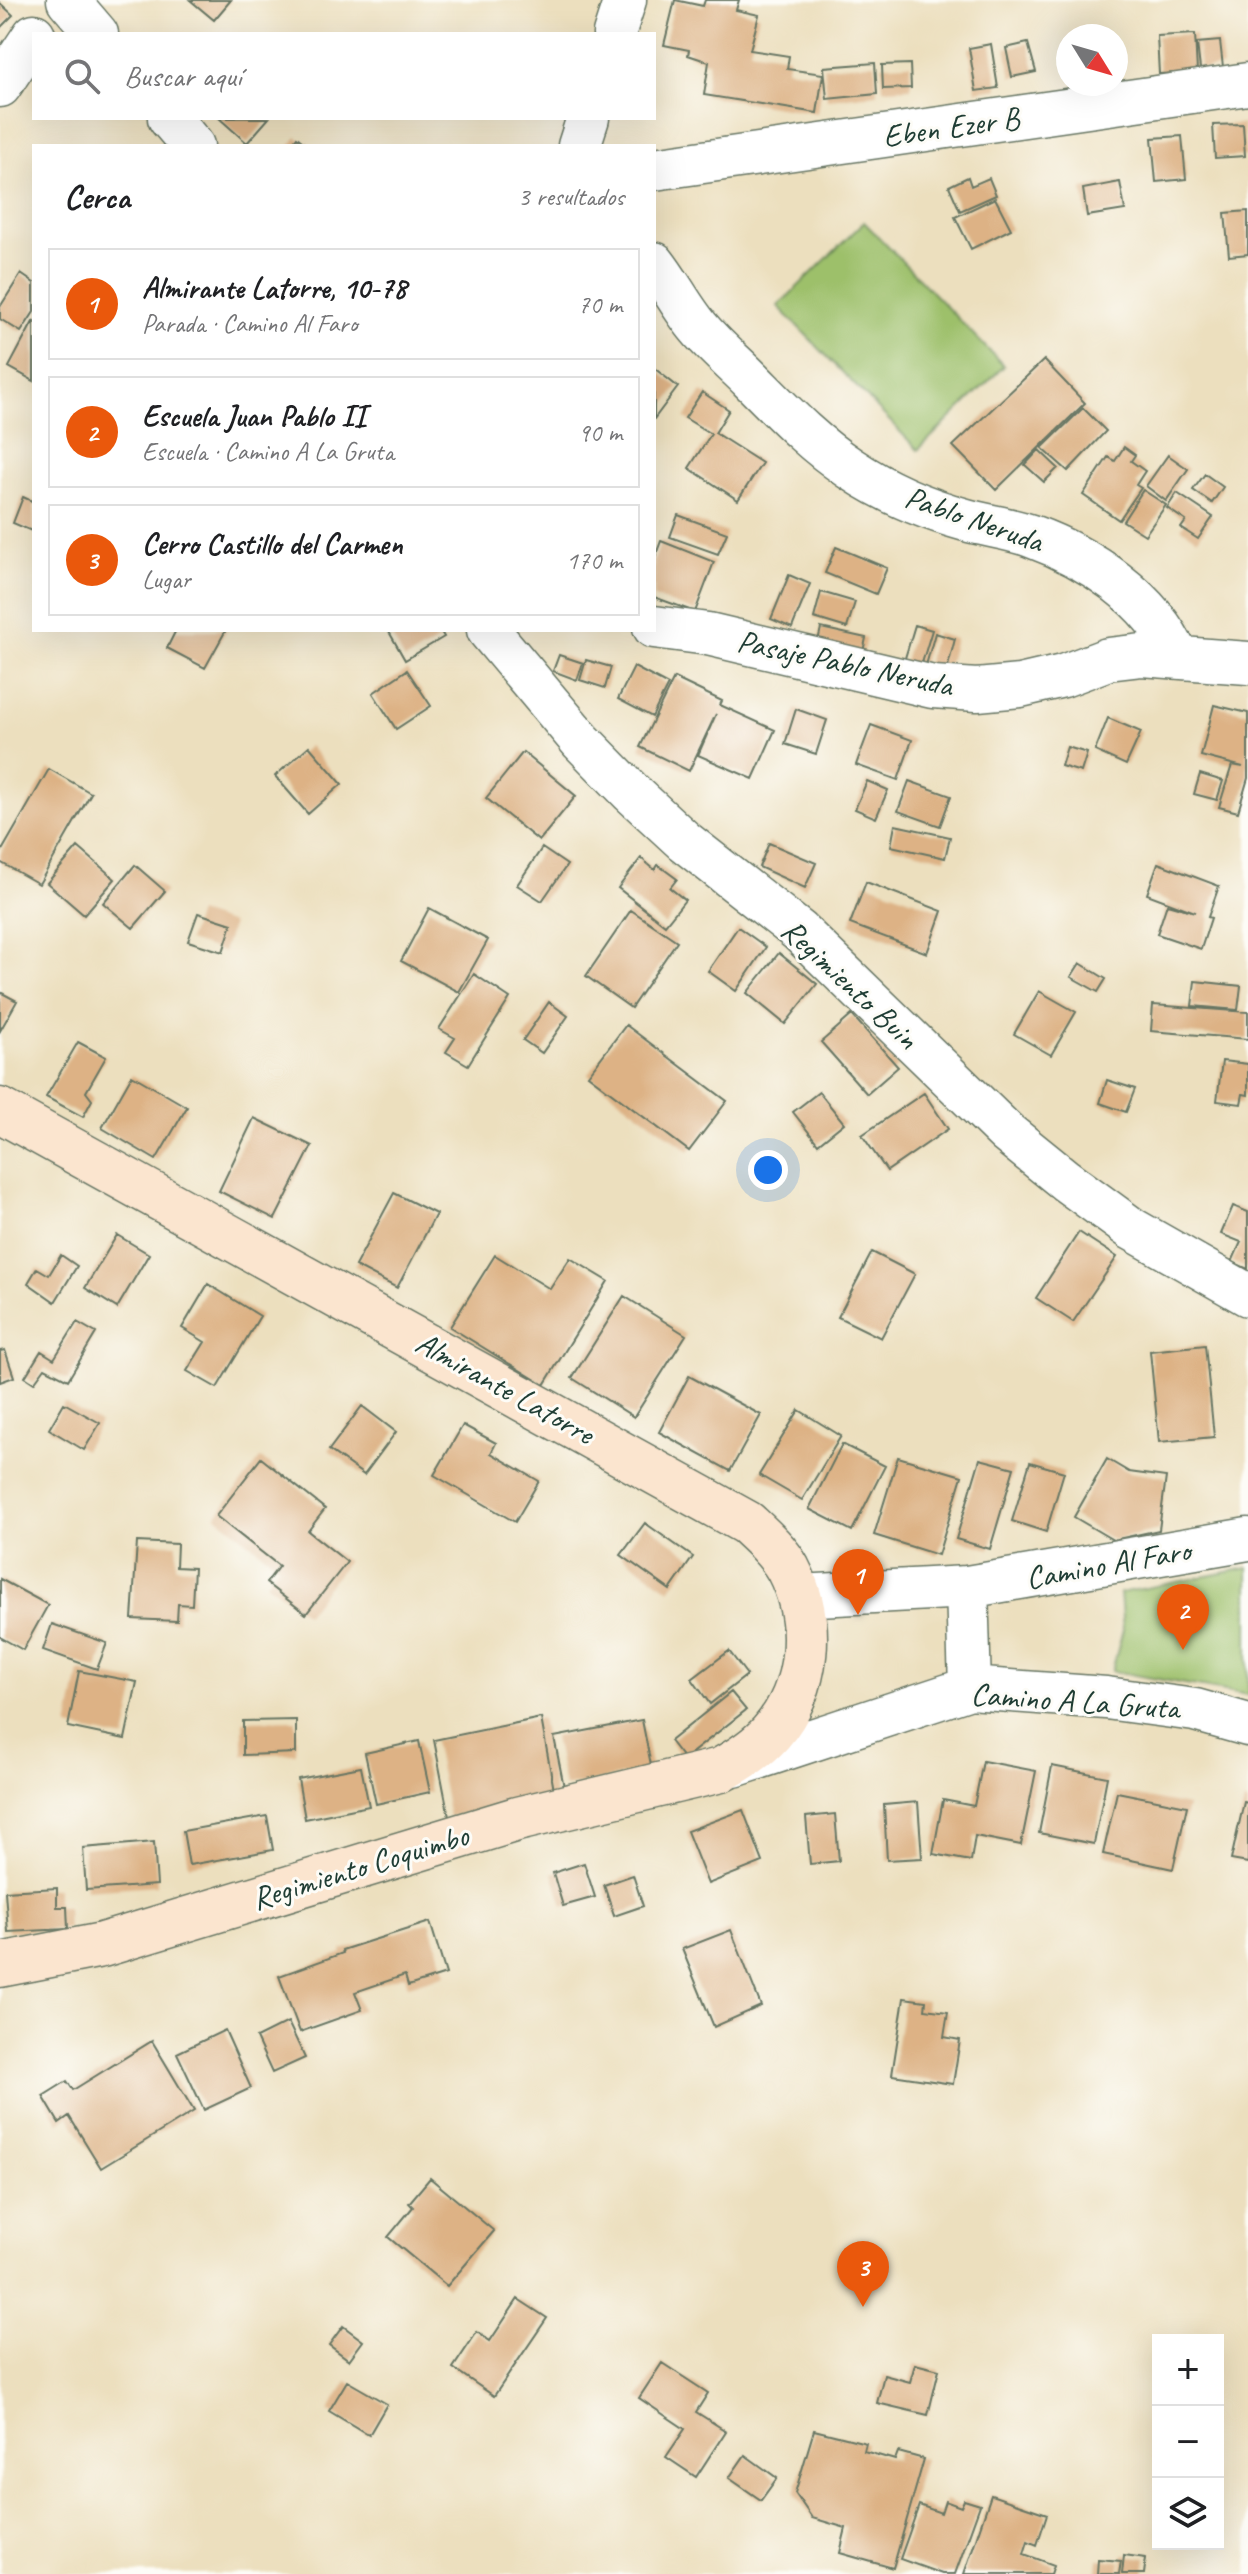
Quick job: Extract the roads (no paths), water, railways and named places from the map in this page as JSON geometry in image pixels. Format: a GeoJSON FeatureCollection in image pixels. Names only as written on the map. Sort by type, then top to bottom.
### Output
{"type":"FeatureCollection","features":[{"type":"Feature","properties":{"kind":"main road","name":"Almirante Latorre"},"geometry":{"type":"LineString","coordinates":[[0,1110],[747,1523],[769,1543],[787,1568],[804,1612],[806,1645],[801,1676],[789,1705],[772,1732],[749,1754],[721,1770]]}},
{"type":"Feature","properties":{"kind":"main road","name":"Regimiento Coquimbo"},"geometry":{"type":"LineString","coordinates":[[0,1965],[102,1945],[517,1819],[721,1770]]}},
{"type":"Feature","properties":{"kind":"street"},"geometry":{"type":"LineString","coordinates":[[36,32],[58,0]]}},
{"type":"Feature","properties":{"kind":"street"},"geometry":{"type":"LineString","coordinates":[[68,0],[95,32]]}},
{"type":"Feature","properties":{"kind":"street"},"geometry":{"type":"LineString","coordinates":[[615,32],[625,0]]}},
{"type":"Feature","properties":{"kind":"street"},"geometry":{"type":"LineString","coordinates":[[0,86],[32,38]]}},
{"type":"Feature","properties":{"kind":"street","name":"Eben Ezer B"},"geometry":{"type":"LineString","coordinates":[[656,169],[1248,84]]}},
{"type":"Feature","properties":{"kind":"street"},"geometry":{"type":"LineString","coordinates":[[171,120],[191,144]]}},
{"type":"Feature","properties":{"kind":"street"},"geometry":{"type":"LineString","coordinates":[[580,144],[587,120]]}},
{"type":"Feature","properties":{"kind":"street","name":"Pablo Neruda"},"geometry":{"type":"LineString","coordinates":[[656,266],[698,327],[812,440],[851,469],[895,493],[968,521],[1031,536],[1060,548],[1096,569],[1146,607],[1165,631],[1177,656]]}},
{"type":"Feature","properties":{"kind":"street","name":"Pasaje Pablo Neruda"},"geometry":{"type":"LineString","coordinates":[[656,627],[708,634],[933,687],[977,690],[1020,686],[1063,676],[1108,659],[1142,655],[1177,656]]}},
{"type":"Feature","properties":{"kind":"street","name":"Regimiento Buin"},"geometry":{"type":"LineString","coordinates":[[499,632],[581,741],[631,792],[695,850],[799,931],[1007,1133],[1132,1229],[1248,1295]]}},
{"type":"Feature","properties":{"kind":"street"},"geometry":{"type":"LineString","coordinates":[[1177,656],[1248,663]]}},
{"type":"Feature","properties":{"kind":"street","name":"Camino Al Faro"},"geometry":{"type":"LineString","coordinates":[[799,1596],[967,1587],[1248,1539]]}},
{"type":"Feature","properties":{"kind":"street"},"geometry":{"type":"LineString","coordinates":[[967,1587],[970,1688]]}},
{"type":"Feature","properties":{"kind":"street","name":"Camino A La Gruta"},"geometry":{"type":"LineString","coordinates":[[721,1770],[970,1688],[1106,1698],[1195,1710],[1248,1725]]}},
{"type":"Feature","properties":{"kind":"place","name":"Almirante Latorre, 10-78"},"geometry":{"type":"Point","coordinates":[858,1615]}},
{"type":"Feature","properties":{"kind":"place","name":"Escuela Juan Pablo II"},"geometry":{"type":"Point","coordinates":[1183,1650]}},
{"type":"Feature","properties":{"kind":"place","name":"Cerro Castillo del Carmen"},"geometry":{"type":"Point","coordinates":[863,2307]}}]}
